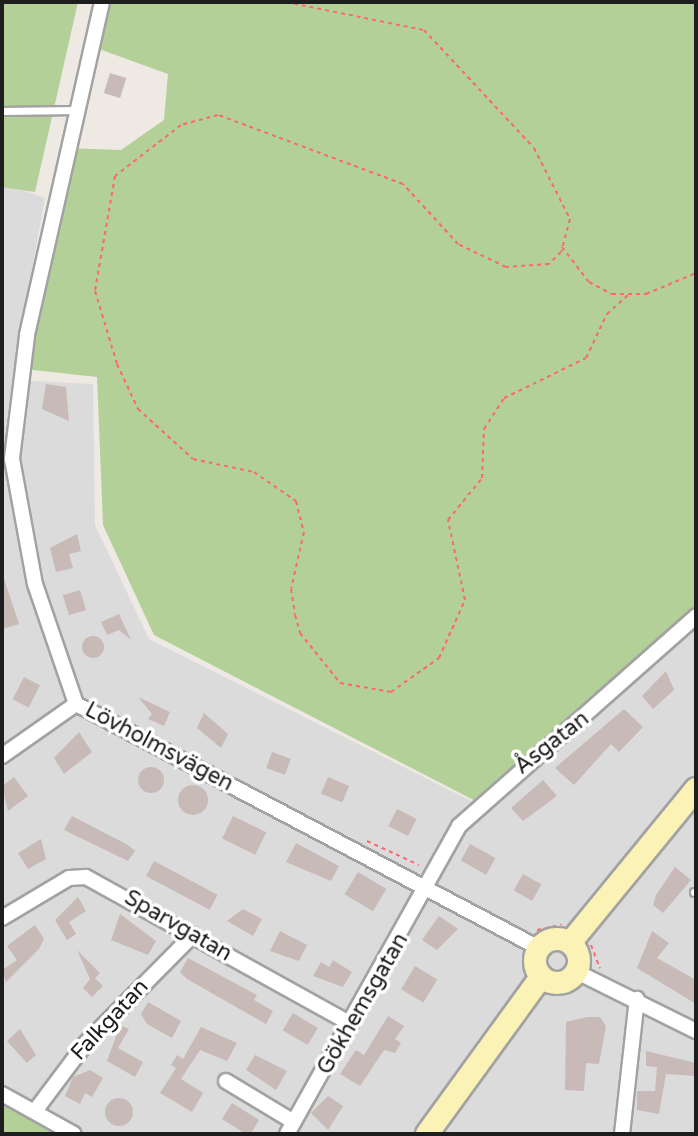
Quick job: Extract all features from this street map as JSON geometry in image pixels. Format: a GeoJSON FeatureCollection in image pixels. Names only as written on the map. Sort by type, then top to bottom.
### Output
{"type":"FeatureCollection","features":[{"type":"Feature","properties":{"kind":"street","name":"Lövholmsvägen"},"geometry":{"type":"LineString","coordinates":[[102,2],[27,336],[12,459],[35,584],[76,704],[431,879],[539,948]]}},
{"type":"Feature","properties":{"kind":"street","name":"Åsgatan"},"geometry":{"type":"LineString","coordinates":[[431,879],[471,812],[696,616]]}},
{"type":"Feature","properties":{"kind":"street"},"geometry":{"type":"LineString","coordinates":[[2,756],[76,704]]}},
{"type":"Feature","properties":{"kind":"street"},"geometry":{"type":"LineString","coordinates":[[577,972],[574,938],[696,789]]}},
{"type":"Feature","properties":{"kind":"street","name":"Sparvgatan"},"geometry":{"type":"LineString","coordinates":[[2,918],[78,876],[193,935],[351,1024]]}},
{"type":"Feature","properties":{"kind":"street","name":"Gökhemsgatan"},"geometry":{"type":"LineString","coordinates":[[226,1081],[290,1128],[431,879]]}},
{"type":"Feature","properties":{"kind":"street","name":"Falkgatan"},"geometry":{"type":"LineString","coordinates":[[35,1111],[86,1043],[193,935]]}},
{"type":"Feature","properties":{"kind":"street"},"geometry":{"type":"LineString","coordinates":[[427,1134],[541,977],[539,948],[555,939],[574,938]]}},
{"type":"Feature","properties":{"kind":"street"},"geometry":{"type":"LineString","coordinates":[[541,977],[559,984],[577,972]]}},
{"type":"Feature","properties":{"kind":"street"},"geometry":{"type":"LineString","coordinates":[[577,972],[637,999],[696,1031]]}},
{"type":"Feature","properties":{"kind":"street"},"geometry":{"type":"LineString","coordinates":[[622,1134],[637,999]]}},
{"type":"Feature","properties":{"kind":"street"},"geometry":{"type":"LineString","coordinates":[[2,1094],[74,1134]]}},
{"type":"Feature","properties":{"kind":"lane"},"geometry":{"type":"LineString","coordinates":[[2,111],[77,110]]}},
{"type":"Feature","properties":{"kind":"path"},"geometry":{"type":"LineString","coordinates":[[286,2],[424,30],[534,148],[570,219],[562,247],[539,268],[494,263],[458,244],[403,184],[232,117],[198,117],[181,125],[115,176],[95,291],[117,364],[138,409],[193,459],[254,472],[296,501],[304,532],[291,589],[295,615],[300,633],[340,683],[391,692],[439,658],[465,600],[448,520],[482,478],[484,429],[504,398],[586,358],[607,314],[630,293]]}},
{"type":"Feature","properties":{"kind":"path"},"geometry":{"type":"LineString","coordinates":[[562,247],[603,291],[646,294],[696,273]]}},
{"type":"Feature","properties":{"kind":"path"},"geometry":{"type":"LineString","coordinates":[[360,838],[431,879]]}},
{"type":"Feature","properties":{"kind":"path"},"geometry":{"type":"LineString","coordinates":[[523,925],[543,931],[565,924],[574,938],[591,943],[596,964],[614,976]]}},
{"type":"Feature","properties":{"kind":"shaded area"},"geometry":{"type":"Polygon","coordinates":[[[2,183],[45,198],[12,380],[93,384],[95,525],[149,639],[491,811],[696,626],[696,1134],[60,1134],[2,1101],[2,183]]]}},
{"type":"Feature","properties":{"kind":"green space"},"geometry":{"type":"Polygon","coordinates":[[[2,2],[78,2],[35,192],[2,187],[2,2]]]}},
{"type":"Feature","properties":{"kind":"green space"},"geometry":{"type":"Polygon","coordinates":[[[109,2],[696,2],[696,623],[491,809],[154,635],[103,525],[97,377],[15,368],[64,148],[121,150],[164,120],[168,74],[99,49],[109,2]]]}},
{"type":"Feature","properties":{"kind":"green space"},"geometry":{"type":"Polygon","coordinates":[[[2,1104],[54,1134],[2,1134],[2,1104]]]}},
{"type":"Feature","properties":{"kind":"building"},"geometry":{"type":"Polygon","coordinates":[[[110,73],[126,78],[120,98],[104,93],[110,73]]]}},
{"type":"Feature","properties":{"kind":"building"},"geometry":{"type":"Polygon","coordinates":[[[46,384],[66,387],[69,421],[42,409],[46,384]]]}},
{"type":"Feature","properties":{"kind":"building"},"geometry":{"type":"Polygon","coordinates":[[[77,534],[81,551],[69,554],[73,568],[56,572],[50,548],[77,534]]]}},
{"type":"Feature","properties":{"kind":"building"},"geometry":{"type":"Polygon","coordinates":[[[2,573],[19,624],[2,629],[2,573]]]}},
{"type":"Feature","properties":{"kind":"building"},"geometry":{"type":"Polygon","coordinates":[[[80,590],[86,610],[69,615],[63,595],[80,590]]]}},
{"type":"Feature","properties":{"kind":"building"},"geometry":{"type":"Polygon","coordinates":[[[119,614],[131,640],[119,630],[107,635],[101,622],[119,614]]]}},
{"type":"Feature","properties":{"kind":"building"},"geometry":{"type":"Polygon","coordinates":[[[93,636],[101,639],[104,647],[101,655],[93,658],[85,655],[82,647],[85,639],[93,636]]]}},
{"type":"Feature","properties":{"kind":"building"},"geometry":{"type":"Polygon","coordinates":[[[666,671],[674,690],[653,709],[642,696],[666,671]]]}},
{"type":"Feature","properties":{"kind":"building"},"geometry":{"type":"Polygon","coordinates":[[[24,677],[40,685],[29,707],[13,699],[24,677]]]}},
{"type":"Feature","properties":{"kind":"building"},"geometry":{"type":"Polygon","coordinates":[[[138,697],[170,712],[164,726],[148,719],[152,714],[138,697]]]}},
{"type":"Feature","properties":{"kind":"building"},"geometry":{"type":"Polygon","coordinates":[[[624,709],[643,727],[619,752],[611,744],[574,785],[555,768],[624,709]]]}},
{"type":"Feature","properties":{"kind":"building"},"geometry":{"type":"Polygon","coordinates":[[[204,713],[228,734],[221,748],[197,728],[204,713]]]}},
{"type":"Feature","properties":{"kind":"building"},"geometry":{"type":"Polygon","coordinates":[[[79,732],[92,752],[64,774],[54,758],[79,732]]]}},
{"type":"Feature","properties":{"kind":"building"},"geometry":{"type":"Polygon","coordinates":[[[272,752],[291,759],[285,775],[266,768],[272,752]]]}},
{"type":"Feature","properties":{"kind":"building"},"geometry":{"type":"Polygon","coordinates":[[[151,767],[160,771],[164,780],[160,789],[151,793],[142,789],[138,780],[142,771],[151,767]]]}},
{"type":"Feature","properties":{"kind":"building"},"geometry":{"type":"Polygon","coordinates":[[[14,777],[28,796],[8,811],[2,786],[14,777]]]}},
{"type":"Feature","properties":{"kind":"building"},"geometry":{"type":"Polygon","coordinates":[[[328,777],[349,786],[342,803],[321,794],[328,777]]]}},
{"type":"Feature","properties":{"kind":"building"},"geometry":{"type":"Polygon","coordinates":[[[543,780],[557,796],[523,821],[511,808],[543,780]]]}},
{"type":"Feature","properties":{"kind":"building"},"geometry":{"type":"Polygon","coordinates":[[[193,785],[204,789],[208,800],[204,811],[193,815],[182,811],[178,800],[182,789],[193,785]]]}},
{"type":"Feature","properties":{"kind":"building"},"geometry":{"type":"Polygon","coordinates":[[[397,809],[417,819],[408,836],[388,826],[397,809]]]}},
{"type":"Feature","properties":{"kind":"building"},"geometry":{"type":"Polygon","coordinates":[[[72,816],[135,851],[128,861],[64,830],[72,816]]]}},
{"type":"Feature","properties":{"kind":"building"},"geometry":{"type":"Polygon","coordinates":[[[233,816],[266,832],[255,855],[222,838],[233,816]]]}},
{"type":"Feature","properties":{"kind":"building"},"geometry":{"type":"Polygon","coordinates":[[[41,839],[46,859],[28,869],[18,853],[41,839]]]}},
{"type":"Feature","properties":{"kind":"building"},"geometry":{"type":"Polygon","coordinates":[[[296,843],[339,866],[331,881],[286,862],[296,843]]]}},
{"type":"Feature","properties":{"kind":"building"},"geometry":{"type":"Polygon","coordinates":[[[470,844],[495,858],[486,875],[461,861],[470,844]]]}},
{"type":"Feature","properties":{"kind":"building"},"geometry":{"type":"Polygon","coordinates":[[[154,861],[218,895],[210,910],[146,876],[154,861]]]}},
{"type":"Feature","properties":{"kind":"building"},"geometry":{"type":"Polygon","coordinates":[[[675,867],[691,880],[663,913],[653,905],[656,895],[675,867]]]}},
{"type":"Feature","properties":{"kind":"building"},"geometry":{"type":"Polygon","coordinates":[[[358,872],[386,889],[373,911],[345,894],[358,872]]]}},
{"type":"Feature","properties":{"kind":"building"},"geometry":{"type":"Polygon","coordinates":[[[523,874],[541,884],[532,901],[514,891],[523,874]]]}},
{"type":"Feature","properties":{"kind":"building"},"geometry":{"type":"Polygon","coordinates":[[[78,897],[86,911],[69,922],[76,934],[67,940],[55,920],[78,897]]]}},
{"type":"Feature","properties":{"kind":"building"},"geometry":{"type":"Polygon","coordinates":[[[243,909],[262,919],[253,936],[227,921],[243,909]]]}},
{"type":"Feature","properties":{"kind":"building"},"geometry":{"type":"Polygon","coordinates":[[[120,914],[156,941],[148,955],[111,940],[120,914]]]}},
{"type":"Feature","properties":{"kind":"building"},"geometry":{"type":"Polygon","coordinates":[[[439,916],[458,929],[437,950],[422,940],[439,916]]]}},
{"type":"Feature","properties":{"kind":"building"},"geometry":{"type":"Polygon","coordinates":[[[35,925],[44,939],[39,949],[6,982],[2,970],[17,960],[7,946],[35,925]]]}},
{"type":"Feature","properties":{"kind":"building"},"geometry":{"type":"Polygon","coordinates":[[[280,931],[307,945],[299,961],[270,951],[280,931]]]}},
{"type":"Feature","properties":{"kind":"building"},"geometry":{"type":"Polygon","coordinates":[[[652,931],[669,943],[657,958],[696,980],[696,1004],[637,968],[652,931]]]}},
{"type":"Feature","properties":{"kind":"building"},"geometry":{"type":"Polygon","coordinates":[[[77,950],[100,973],[95,978],[103,986],[92,997],[83,988],[90,979],[77,950]]]}},
{"type":"Feature","properties":{"kind":"building"},"geometry":{"type":"Polygon","coordinates":[[[188,958],[257,995],[254,1000],[273,1011],[266,1024],[187,979],[180,972],[188,958]]]}},
{"type":"Feature","properties":{"kind":"building"},"geometry":{"type":"Polygon","coordinates":[[[333,960],[352,972],[343,987],[313,976],[321,962],[329,967],[333,960]]]}},
{"type":"Feature","properties":{"kind":"building"},"geometry":{"type":"Polygon","coordinates":[[[415,966],[437,979],[423,1003],[401,989],[415,966]]]}},
{"type":"Feature","properties":{"kind":"building"},"geometry":{"type":"Polygon","coordinates":[[[148,1002],[181,1021],[172,1038],[147,1024],[141,1014],[148,1002]]]}},
{"type":"Feature","properties":{"kind":"building"},"geometry":{"type":"Polygon","coordinates":[[[293,1013],[318,1028],[308,1045],[283,1030],[293,1013]]]}},
{"type":"Feature","properties":{"kind":"building"},"geometry":{"type":"Polygon","coordinates":[[[388,1016],[404,1026],[395,1039],[401,1043],[395,1053],[384,1050],[360,1086],[340,1074],[356,1050],[364,1055],[388,1016]]]}},
{"type":"Feature","properties":{"kind":"building"},"geometry":{"type":"Polygon","coordinates":[[[600,1017],[606,1026],[599,1064],[586,1063],[584,1091],[565,1090],[566,1022],[600,1017]]]}},
{"type":"Feature","properties":{"kind":"building"},"geometry":{"type":"Polygon","coordinates":[[[120,1025],[129,1029],[118,1048],[143,1062],[135,1077],[107,1061],[120,1025]]]}},
{"type":"Feature","properties":{"kind":"building"},"geometry":{"type":"Polygon","coordinates":[[[201,1027],[237,1043],[227,1061],[200,1050],[181,1079],[203,1093],[192,1112],[160,1093],[176,1068],[171,1065],[177,1055],[183,1059],[201,1027]]]}},
{"type":"Feature","properties":{"kind":"building"},"geometry":{"type":"Polygon","coordinates":[[[20,1029],[36,1055],[27,1063],[7,1041],[20,1029]]]}},
{"type":"Feature","properties":{"kind":"building"},"geometry":{"type":"Polygon","coordinates":[[[646,1051],[696,1063],[696,1076],[666,1074],[659,1114],[637,1110],[637,1091],[655,1091],[657,1067],[646,1066],[646,1051]]]}},
{"type":"Feature","properties":{"kind":"building"},"geometry":{"type":"Polygon","coordinates":[[[255,1055],[287,1071],[276,1090],[246,1070],[255,1055]]]}},
{"type":"Feature","properties":{"kind":"building"},"geometry":{"type":"Polygon","coordinates":[[[90,1070],[103,1078],[92,1097],[85,1093],[80,1104],[65,1096],[73,1077],[90,1070]]]}},
{"type":"Feature","properties":{"kind":"building"},"geometry":{"type":"Polygon","coordinates":[[[328,1096],[343,1106],[328,1130],[311,1113],[328,1096]]]}},
{"type":"Feature","properties":{"kind":"building"},"geometry":{"type":"Polygon","coordinates":[[[119,1098],[129,1102],[133,1112],[129,1122],[119,1126],[109,1122],[105,1112],[109,1102],[119,1098]]]}},
{"type":"Feature","properties":{"kind":"building"},"geometry":{"type":"Polygon","coordinates":[[[232,1103],[259,1120],[250,1134],[246,1134],[222,1119],[232,1103]]]}}]}
